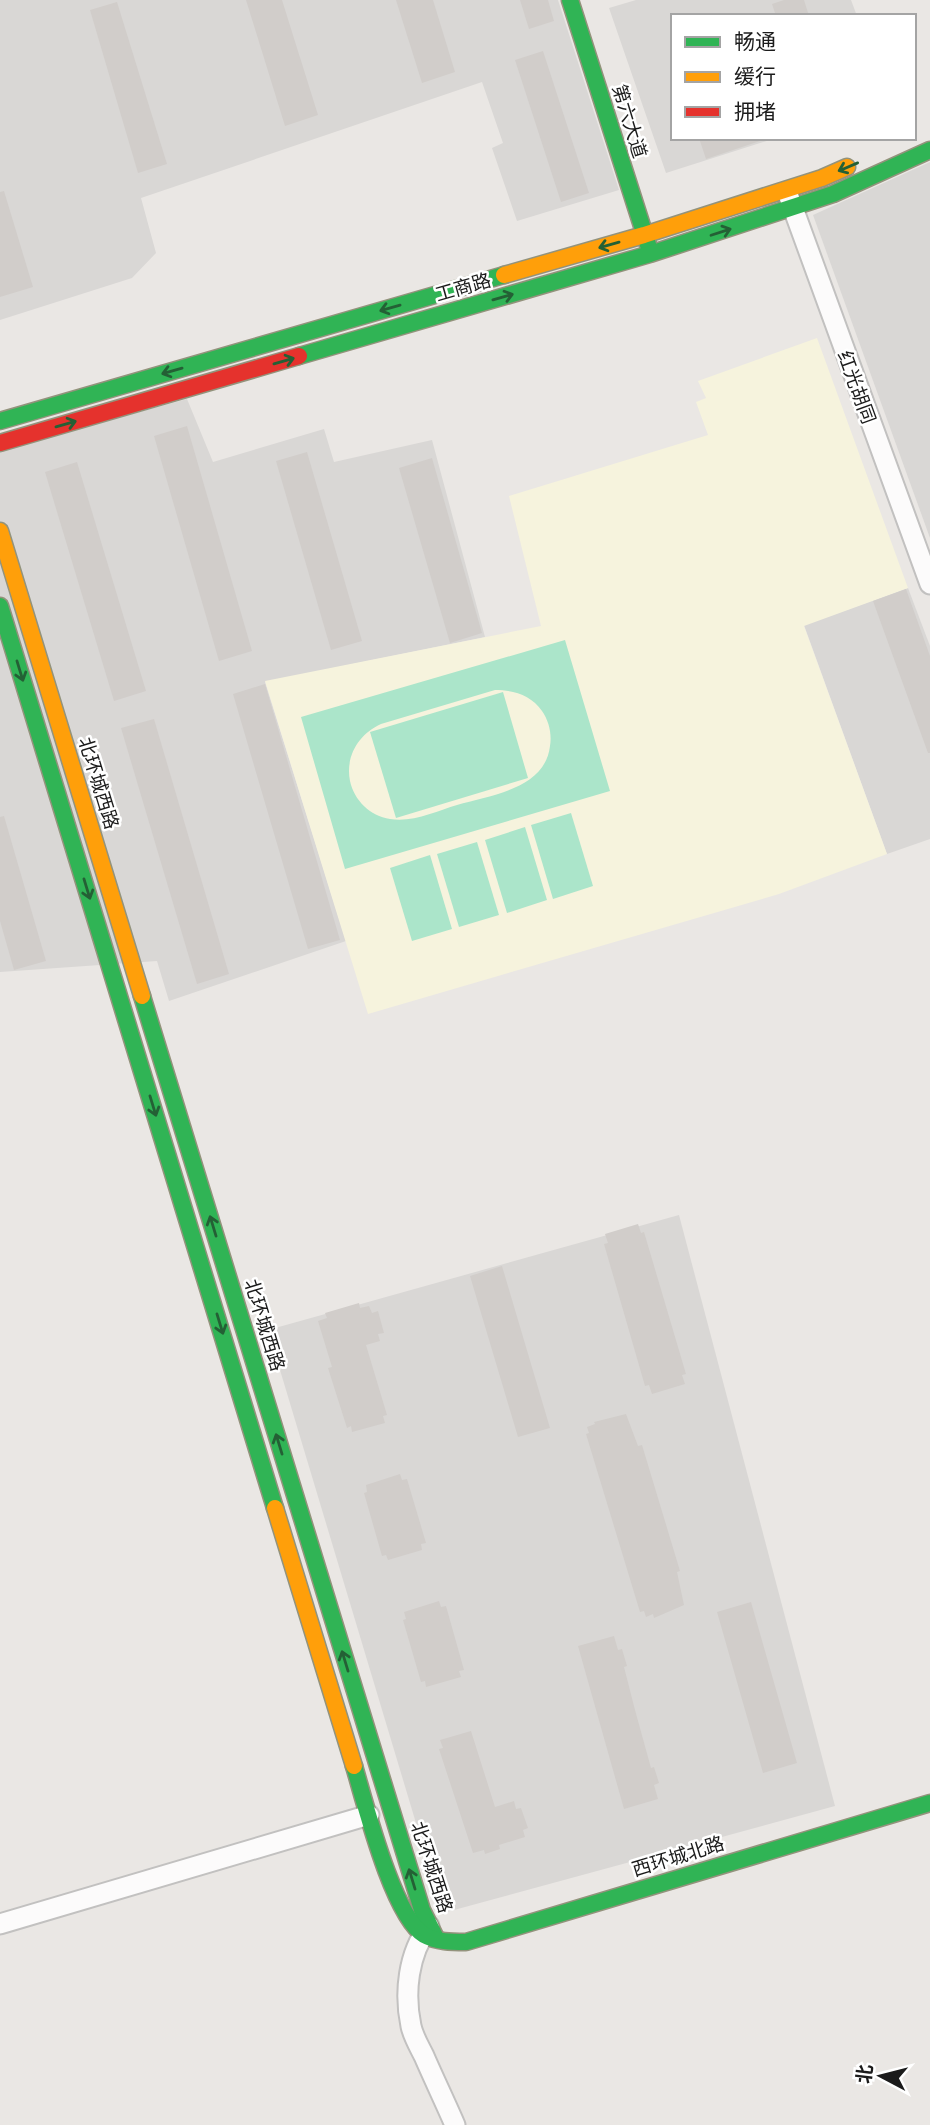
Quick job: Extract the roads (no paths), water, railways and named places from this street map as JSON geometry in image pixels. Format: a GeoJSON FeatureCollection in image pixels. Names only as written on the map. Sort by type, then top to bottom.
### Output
{"type":"FeatureCollection","features":[{"type":"Feature","properties":{"kind":"main road","name":"第六大道"},"geometry":{"type":"LineString","coordinates":[[570,0],[650,254]]}},
{"type":"Feature","properties":{"kind":"main road","name":"工商路"},"geometry":{"type":"LineString","coordinates":[[0,443],[650,254],[794,209],[930,150]]}},
{"type":"Feature","properties":{"kind":"main road","name":"工商路"},"geometry":{"type":"LineString","coordinates":[[0,421],[644,234],[822,178],[864,160]]}},
{"type":"Feature","properties":{"kind":"main road","name":"北环城西路"},"geometry":{"type":"LineString","coordinates":[[0,531],[430,1934]]}},
{"type":"Feature","properties":{"kind":"main road","name":"北环城西路"},"geometry":{"type":"LineString","coordinates":[[0,606],[369,1815],[399,1906],[411,1925],[430,1934]]}},
{"type":"Feature","properties":{"kind":"main road","name":"西环城北路"},"geometry":{"type":"LineString","coordinates":[[430,1934],[450,1943],[466,1942],[930,1803]]}},
{"type":"Feature","properties":{"kind":"street","name":"红光胡同"},"geometry":{"type":"LineString","coordinates":[[787,189],[930,584]]}},
{"type":"Feature","properties":{"kind":"street"},"geometry":{"type":"LineString","coordinates":[[0,1924],[369,1815]]}},
{"type":"Feature","properties":{"kind":"street"},"geometry":{"type":"LineString","coordinates":[[430,1934],[413,1959],[408,1981],[411,2028],[455,2125]]}}]}
